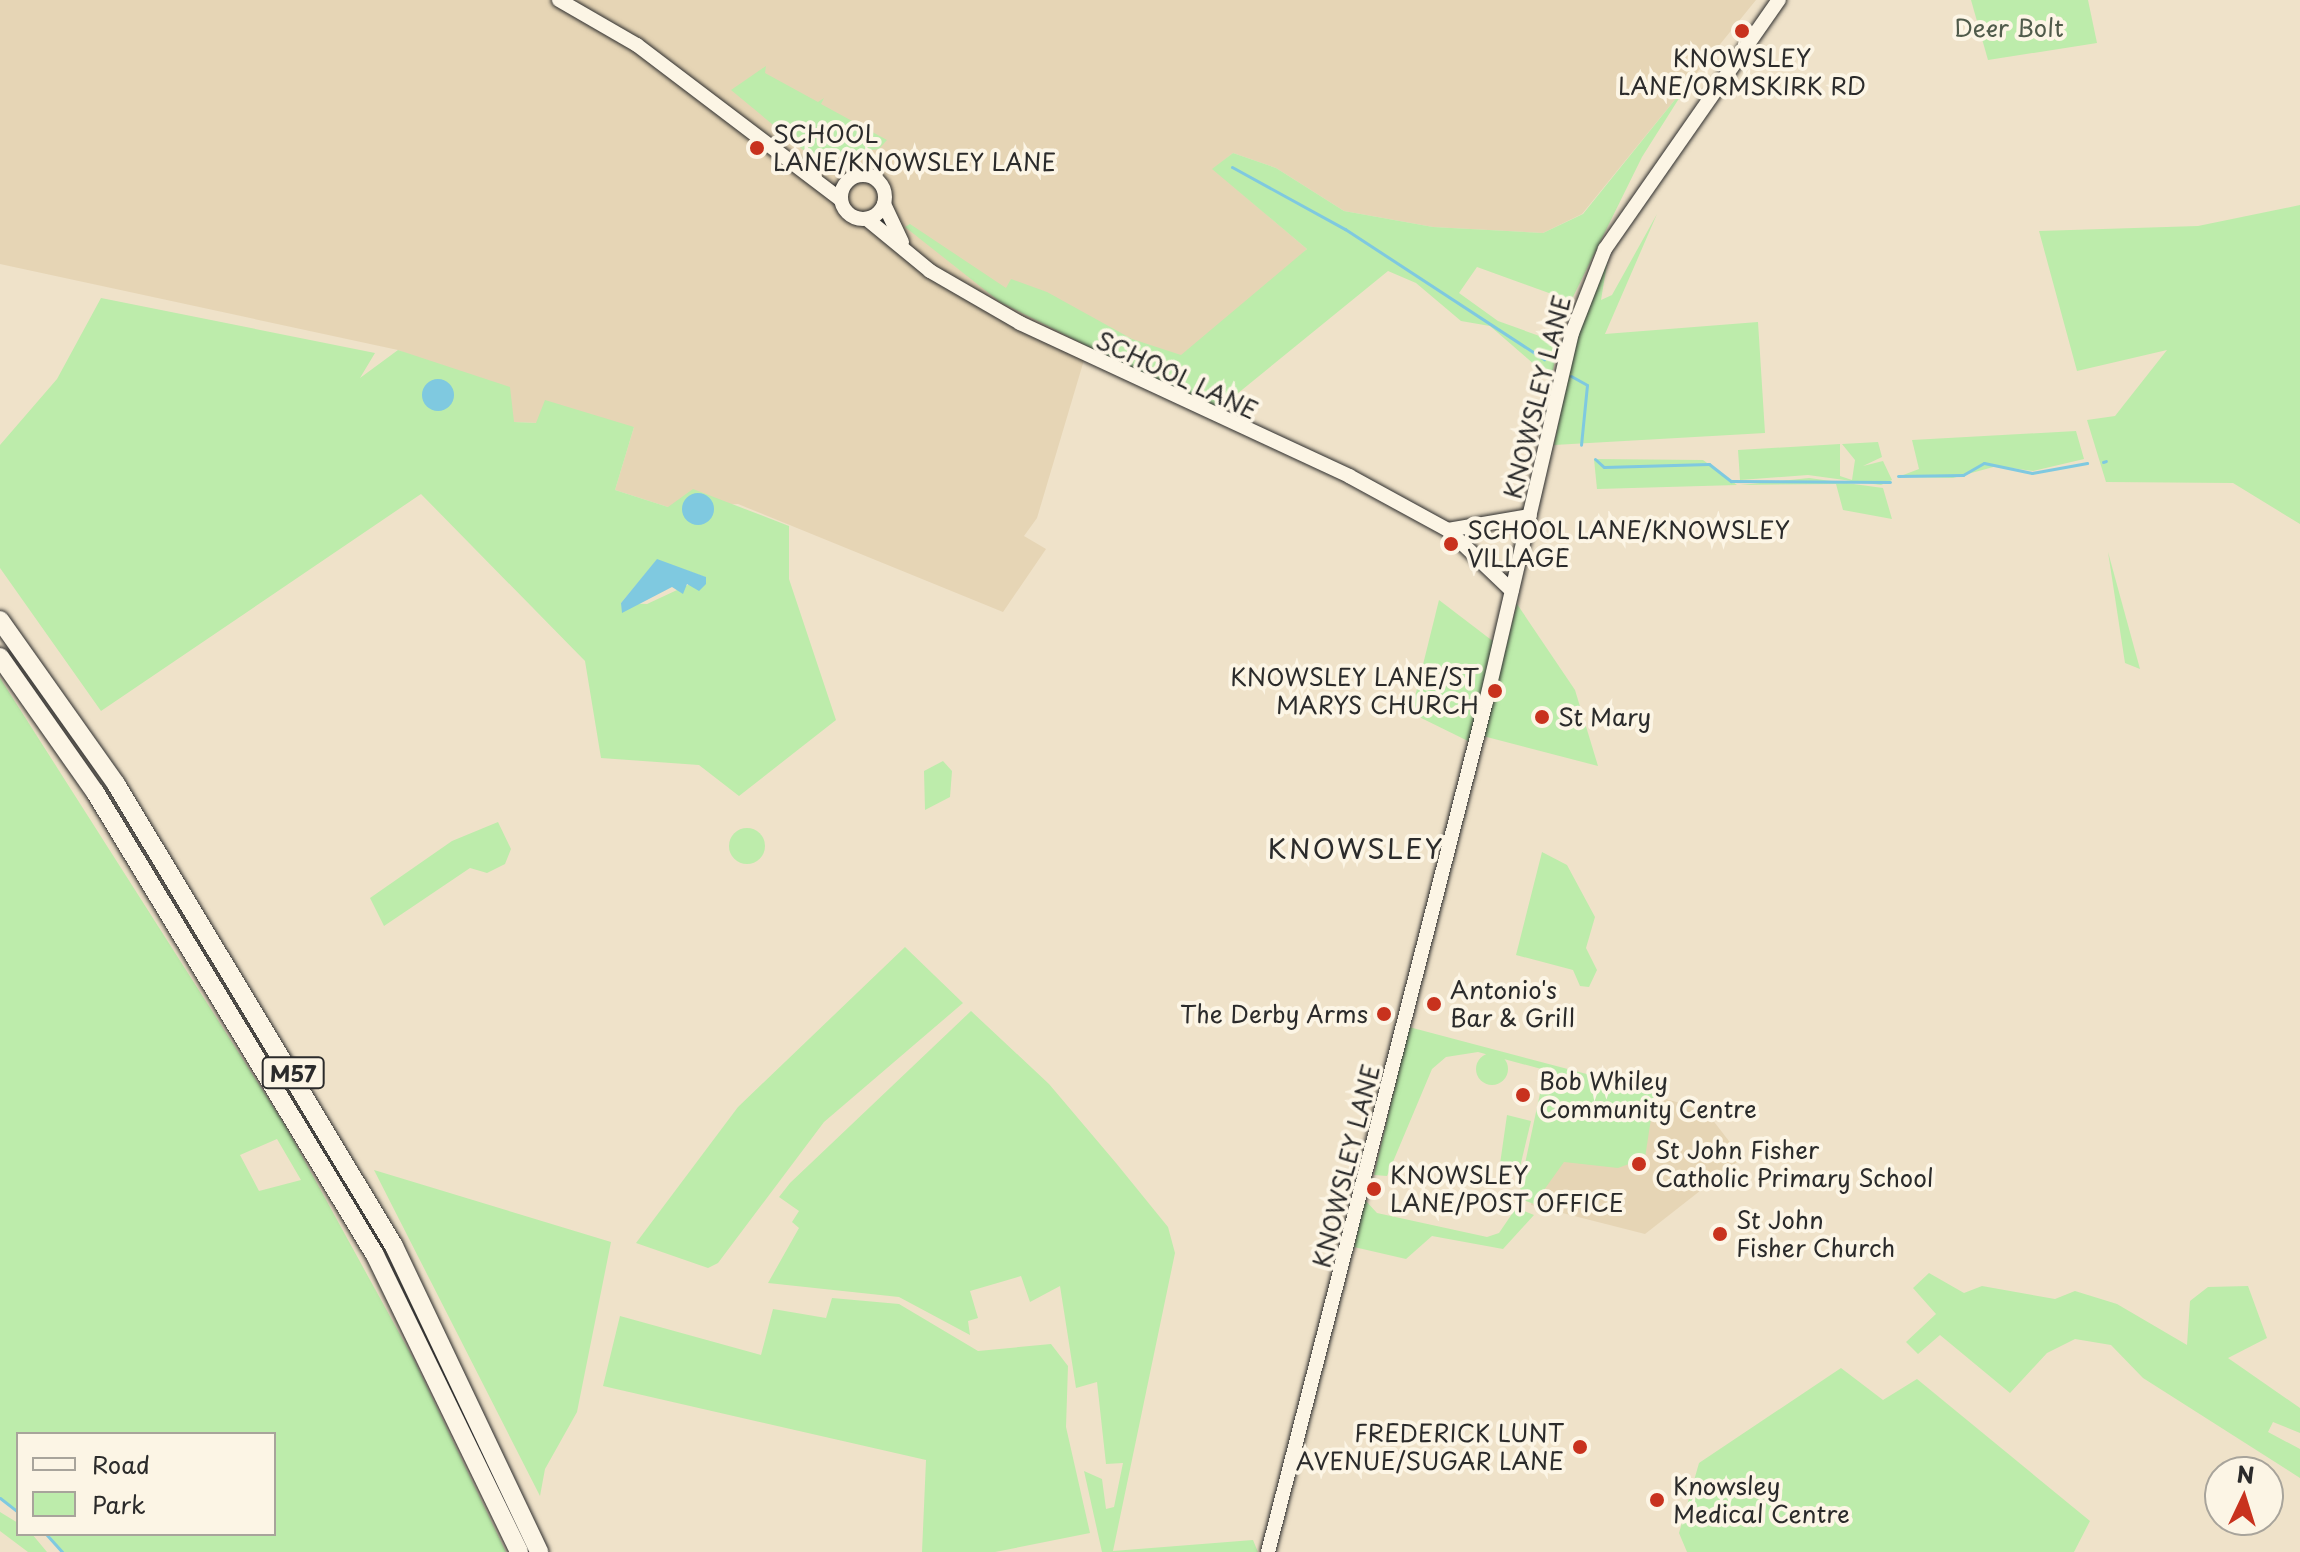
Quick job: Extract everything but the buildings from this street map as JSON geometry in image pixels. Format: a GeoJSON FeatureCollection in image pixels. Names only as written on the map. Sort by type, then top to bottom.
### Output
{"type":"FeatureCollection","features":[{"type":"Feature","properties":{"kind":"highway","name":"M57"},"geometry":{"type":"LineString","coordinates":[[0,620],[116,784],[394,1246],[539,1552]]}},
{"type":"Feature","properties":{"kind":"highway","name":"M57"},"geometry":{"type":"LineString","coordinates":[[0,657],[95,792],[359,1227],[519,1552]]}},
{"type":"Feature","properties":{"kind":"main road"},"geometry":{"type":"LineString","coordinates":[[559,0],[618,32],[815,176],[840,199],[847,213],[867,219],[884,204],[875,178],[849,180],[815,176]]}},
{"type":"Feature","properties":{"kind":"main road","name":"KNOWSLEY LANE"},"geometry":{"type":"LineString","coordinates":[[1268,1552],[1512,591],[1572,333],[1605,249],[1779,0]]}},
{"type":"Feature","properties":{"kind":"main road"},"geometry":{"type":"LineString","coordinates":[[840,199],[849,180]]}},
{"type":"Feature","properties":{"kind":"main road","name":"SCHOOL LANE"},"geometry":{"type":"LineString","coordinates":[[884,204],[904,246]]}},
{"type":"Feature","properties":{"kind":"main road","name":"SCHOOL LANE"},"geometry":{"type":"LineString","coordinates":[[867,219],[949,282],[1090,360],[1349,476],[1445,529],[1512,591]]}},
{"type":"Feature","properties":{"kind":"main road"},"geometry":{"type":"LineString","coordinates":[[1445,529],[1530,516]]}},
{"type":"Feature","properties":{"kind":"shaded area"},"geometry":{"type":"Polygon","coordinates":[[[0,0],[1756,0],[1582,214],[1543,233],[1433,227],[1344,211],[1276,168],[1233,153],[1213,169],[1307,249],[1185,364],[1092,333],[1037,518],[1024,536],[1046,549],[1003,612],[738,504],[668,507],[615,490],[634,427],[514,422],[448,370],[398,350],[0,264],[0,0]]]}},
{"type":"Feature","properties":{"kind":"shaded area","name":"St John Fisher Catholic Primary School"},"geometry":{"type":"Polygon","coordinates":[[[1655,1096],[1705,1110],[1742,1158],[1645,1234],[1531,1205],[1533,1176],[1655,1096]]]}},
{"type":"Feature","properties":{"kind":"green space","name":"Deer Bolt"},"geometry":{"type":"Polygon","coordinates":[[[1971,0],[2088,0],[2097,43],[1988,60],[1971,0]]]}},
{"type":"Feature","properties":{"kind":"green space"},"geometry":{"type":"Polygon","coordinates":[[[766,66],[765,73],[818,102],[824,98],[821,104],[887,140],[879,149],[813,158],[731,90],[766,66]]]}},
{"type":"Feature","properties":{"kind":"green space"},"geometry":{"type":"Polygon","coordinates":[[[1690,81],[1642,157],[1571,301],[1477,267],[1459,293],[1498,321],[1559,343],[1551,379],[1490,326],[1461,321],[1416,283],[1388,271],[1216,411],[1000,302],[905,227],[910,224],[1006,288],[1011,279],[1047,292],[1132,339],[1181,355],[1307,249],[1212,169],[1233,153],[1276,168],[1344,211],[1433,227],[1543,233],[1583,214],[1690,81]]]}},
{"type":"Feature","properties":{"kind":"green space"},"geometry":{"type":"Polygon","coordinates":[[[2300,205],[2300,524],[2233,483],[2106,482],[2087,420],[2115,416],[2167,350],[2077,371],[2039,231],[2198,226],[2300,205]]]}},
{"type":"Feature","properties":{"kind":"green space"},"geometry":{"type":"Polygon","coordinates":[[[1657,214],[1605,334],[1758,322],[1765,433],[1554,445],[1578,330],[1608,258],[1601,300],[1612,295],[1657,214]]]}},
{"type":"Feature","properties":{"kind":"green space"},"geometry":{"type":"Polygon","coordinates":[[[101,298],[375,353],[360,378],[398,350],[510,387],[514,422],[536,423],[545,400],[634,427],[615,490],[668,507],[693,489],[789,526],[789,579],[836,720],[739,796],[699,765],[601,758],[585,661],[421,494],[101,711],[0,568],[0,445],[57,379],[101,298]],[[657,560],[621,603],[647,604],[705,577],[657,560]]]}},
{"type":"Feature","properties":{"kind":"green space"},"geometry":{"type":"Polygon","coordinates":[[[2076,431],[2084,459],[2033,471],[1997,466],[1953,478],[1898,477],[1919,469],[1912,440],[2076,431]]]}},
{"type":"Feature","properties":{"kind":"green space"},"geometry":{"type":"Polygon","coordinates":[[[1878,442],[1882,457],[1863,466],[1883,461],[1892,480],[1881,485],[1808,475],[1740,480],[1738,450],[1840,444],[1840,476],[1852,480],[1855,460],[1842,444],[1878,442]]]}},
{"type":"Feature","properties":{"kind":"green space"},"geometry":{"type":"Polygon","coordinates":[[[1594,459],[1703,460],[1737,485],[1597,489],[1594,459]]]}},
{"type":"Feature","properties":{"kind":"green space"},"geometry":{"type":"Polygon","coordinates":[[[1809,478],[1883,488],[1892,519],[1843,510],[1836,484],[1740,485],[1809,478]]]}},
{"type":"Feature","properties":{"kind":"green space"},"geometry":{"type":"Polygon","coordinates":[[[2108,552],[2140,669],[2125,663],[2108,552]]]}},
{"type":"Feature","properties":{"kind":"green space"},"geometry":{"type":"Polygon","coordinates":[[[1439,600],[1494,642],[1470,742],[1411,713],[1439,600]]]}},
{"type":"Feature","properties":{"kind":"green space"},"geometry":{"type":"Polygon","coordinates":[[[1517,604],[1575,690],[1598,766],[1483,736],[1517,604]]]}},
{"type":"Feature","properties":{"kind":"green space"},"geometry":{"type":"Polygon","coordinates":[[[0,678],[286,1127],[414,1360],[506,1552],[62,1552],[48,1536],[276,1536],[276,1432],[16,1432],[16,1510],[0,1498],[0,678]],[[277,1139],[240,1155],[259,1191],[301,1180],[277,1139]]]}},
{"type":"Feature","properties":{"kind":"green space"},"geometry":{"type":"Polygon","coordinates":[[[943,761],[952,771],[950,797],[925,810],[924,771],[943,761]]]}},
{"type":"Feature","properties":{"kind":"green space"},"geometry":{"type":"Polygon","coordinates":[[[498,822],[511,849],[505,864],[487,873],[470,868],[384,926],[370,898],[452,841],[498,822]]]}},
{"type":"Feature","properties":{"kind":"green space"},"geometry":{"type":"Polygon","coordinates":[[[747,828],[760,833],[765,846],[760,859],[747,864],[734,859],[729,846],[734,833],[747,828]]]}},
{"type":"Feature","properties":{"kind":"green space"},"geometry":{"type":"Polygon","coordinates":[[[1542,852],[1567,865],[1595,917],[1586,948],[1597,970],[1589,987],[1580,986],[1573,970],[1516,955],[1542,852]]]}},
{"type":"Feature","properties":{"kind":"green space"},"geometry":{"type":"Polygon","coordinates":[[[905,947],[963,1003],[824,1122],[718,1263],[708,1268],[636,1243],[738,1107],[905,947]]]}},
{"type":"Feature","properties":{"kind":"green space"},"geometry":{"type":"Polygon","coordinates":[[[971,1011],[1049,1084],[1116,1163],[1168,1227],[1175,1253],[1113,1551],[1253,1540],[1258,1552],[1102,1552],[1084,1471],[1102,1479],[1106,1509],[1114,1507],[1123,1463],[1106,1464],[1097,1382],[1076,1388],[1060,1286],[1030,1302],[1021,1276],[970,1291],[978,1318],[968,1321],[970,1335],[899,1297],[768,1283],[799,1228],[792,1222],[799,1211],[779,1197],[790,1183],[971,1011]]]}},
{"type":"Feature","properties":{"kind":"green space"},"geometry":{"type":"Polygon","coordinates":[[[1409,1027],[1655,1092],[1645,1158],[1618,1168],[1564,1162],[1534,1204],[1523,1200],[1520,1187],[1545,1070],[1478,1052],[1446,1057],[1432,1069],[1387,1176],[1374,1175],[1409,1027]]]}},
{"type":"Feature","properties":{"kind":"green space"},"geometry":{"type":"Polygon","coordinates":[[[1492,1053],[1504,1057],[1508,1069],[1504,1081],[1492,1085],[1480,1081],[1476,1069],[1480,1057],[1492,1053]]]}},
{"type":"Feature","properties":{"kind":"green space"},"geometry":{"type":"Polygon","coordinates":[[[1507,1115],[1531,1121],[1520,1167],[1500,1164],[1507,1115]]]}},
{"type":"Feature","properties":{"kind":"green space"},"geometry":{"type":"Polygon","coordinates":[[[374,1170],[611,1242],[577,1412],[545,1469],[540,1496],[374,1170]]]}},
{"type":"Feature","properties":{"kind":"green space"},"geometry":{"type":"Polygon","coordinates":[[[1365,1200],[1377,1213],[1487,1237],[1499,1233],[1516,1208],[1534,1215],[1503,1249],[1432,1236],[1406,1259],[1354,1247],[1365,1200]]]}},
{"type":"Feature","properties":{"kind":"green space"},"geometry":{"type":"Polygon","coordinates":[[[1929,1273],[1964,1293],[1982,1286],[2055,1299],[2075,1291],[2117,1304],[2187,1345],[2190,1301],[2208,1287],[2248,1286],[2267,1338],[2228,1358],[2300,1408],[2300,1433],[2273,1422],[2268,1432],[2300,1449],[2300,1478],[2284,1468],[2284,1456],[2265,1456],[2143,1378],[2111,1345],[2075,1339],[2047,1353],[2010,1393],[1940,1335],[1918,1354],[1906,1342],[1936,1314],[1913,1288],[1929,1273]]]}},
{"type":"Feature","properties":{"kind":"green space"},"geometry":{"type":"Polygon","coordinates":[[[832,1298],[899,1304],[978,1351],[1051,1344],[1068,1366],[1066,1427],[1090,1533],[995,1552],[922,1552],[926,1460],[603,1386],[620,1316],[761,1355],[773,1309],[826,1318],[832,1298]]]}},
{"type":"Feature","properties":{"kind":"green space"},"geometry":{"type":"Polygon","coordinates":[[[1841,1368],[1883,1400],[1917,1379],[2090,1521],[2074,1552],[1687,1552],[1679,1533],[1699,1463],[1841,1368]]]}},
{"type":"Feature","properties":{"kind":"green space"},"geometry":{"type":"Polygon","coordinates":[[[0,1512],[16,1522],[16,1536],[34,1536],[47,1552],[28,1552],[0,1531],[0,1512]]]}},
{"type":"Feature","properties":{"kind":"water"},"geometry":{"type":"Polygon","coordinates":[[[438,379],[449,384],[454,395],[449,406],[438,411],[427,406],[422,395],[427,384],[438,379]]]}},
{"type":"Feature","properties":{"kind":"water"},"geometry":{"type":"Polygon","coordinates":[[[698,493],[709,498],[714,509],[709,520],[698,525],[687,520],[682,509],[687,498],[698,493]]]}},
{"type":"Feature","properties":{"kind":"water"},"geometry":{"type":"Polygon","coordinates":[[[657,559],[706,577],[706,584],[699,591],[687,584],[683,594],[672,587],[622,613],[621,603],[657,559]]]}},
{"type":"Feature","properties":{"kind":"waterway"},"geometry":{"type":"LineString","coordinates":[[1232,167],[1345,229],[1544,359]]}},
{"type":"Feature","properties":{"kind":"waterway"},"geometry":{"type":"LineString","coordinates":[[1571,376],[1587,385],[1581,445]]}},
{"type":"Feature","properties":{"kind":"waterway"},"geometry":{"type":"LineString","coordinates":[[1595,459],[1604,467],[1709,464],[1731,481],[1890,482]]}},
{"type":"Feature","properties":{"kind":"waterway"},"geometry":{"type":"LineString","coordinates":[[1898,476],[1963,475],[1984,463],[2032,473],[2087,463]]}},
{"type":"Feature","properties":{"kind":"waterway"},"geometry":{"type":"LineString","coordinates":[[0,1498],[16,1510]]}},
{"type":"Feature","properties":{"kind":"waterway"},"geometry":{"type":"LineString","coordinates":[[48,1536],[62,1552]]}},
{"type":"Feature","properties":{"kind":"place","name":"KNOWSLEY LANE/ORMSKIRK RD"},"geometry":{"type":"Point","coordinates":[1742,31]}},
{"type":"Feature","properties":{"kind":"place","name":"SCHOOL LANE/KNOWSLEY LANE"},"geometry":{"type":"Point","coordinates":[757,148]}},
{"type":"Feature","properties":{"kind":"place","name":"SCHOOL LANE/KNOWSLEY VILLAGE"},"geometry":{"type":"Point","coordinates":[1451,544]}},
{"type":"Feature","properties":{"kind":"place","name":"KNOWSLEY LANE/ST MARYS CHURCH"},"geometry":{"type":"Point","coordinates":[1495,691]}},
{"type":"Feature","properties":{"kind":"place","name":"St Mary"},"geometry":{"type":"Point","coordinates":[1542,717]}},
{"type":"Feature","properties":{"kind":"place","name":"Antonio's Bar & Grill"},"geometry":{"type":"Point","coordinates":[1434,1004]}},
{"type":"Feature","properties":{"kind":"place","name":"The Derby Arms"},"geometry":{"type":"Point","coordinates":[1384,1014]}},
{"type":"Feature","properties":{"kind":"place","name":"Bob Whiley Community Centre"},"geometry":{"type":"Point","coordinates":[1523,1095]}},
{"type":"Feature","properties":{"kind":"place","name":"St John Fisher Catholic Primary School"},"geometry":{"type":"Point","coordinates":[1639,1164]}},
{"type":"Feature","properties":{"kind":"place","name":"KNOWSLEY LANE/POST OFFICE"},"geometry":{"type":"Point","coordinates":[1374,1189]}},
{"type":"Feature","properties":{"kind":"place","name":"St John Fisher Church"},"geometry":{"type":"Point","coordinates":[1720,1234]}},
{"type":"Feature","properties":{"kind":"place","name":"FREDERICK LUNT AVENUE/SUGAR LANE"},"geometry":{"type":"Point","coordinates":[1580,1447]}},
{"type":"Feature","properties":{"kind":"place","name":"Knowsley Medical Centre"},"geometry":{"type":"Point","coordinates":[1657,1500]}},
{"type":"Feature","properties":{"kind":"district","name":"KNOWSLEY"},"geometry":{"type":"Point","coordinates":[1356,848]}}]}
